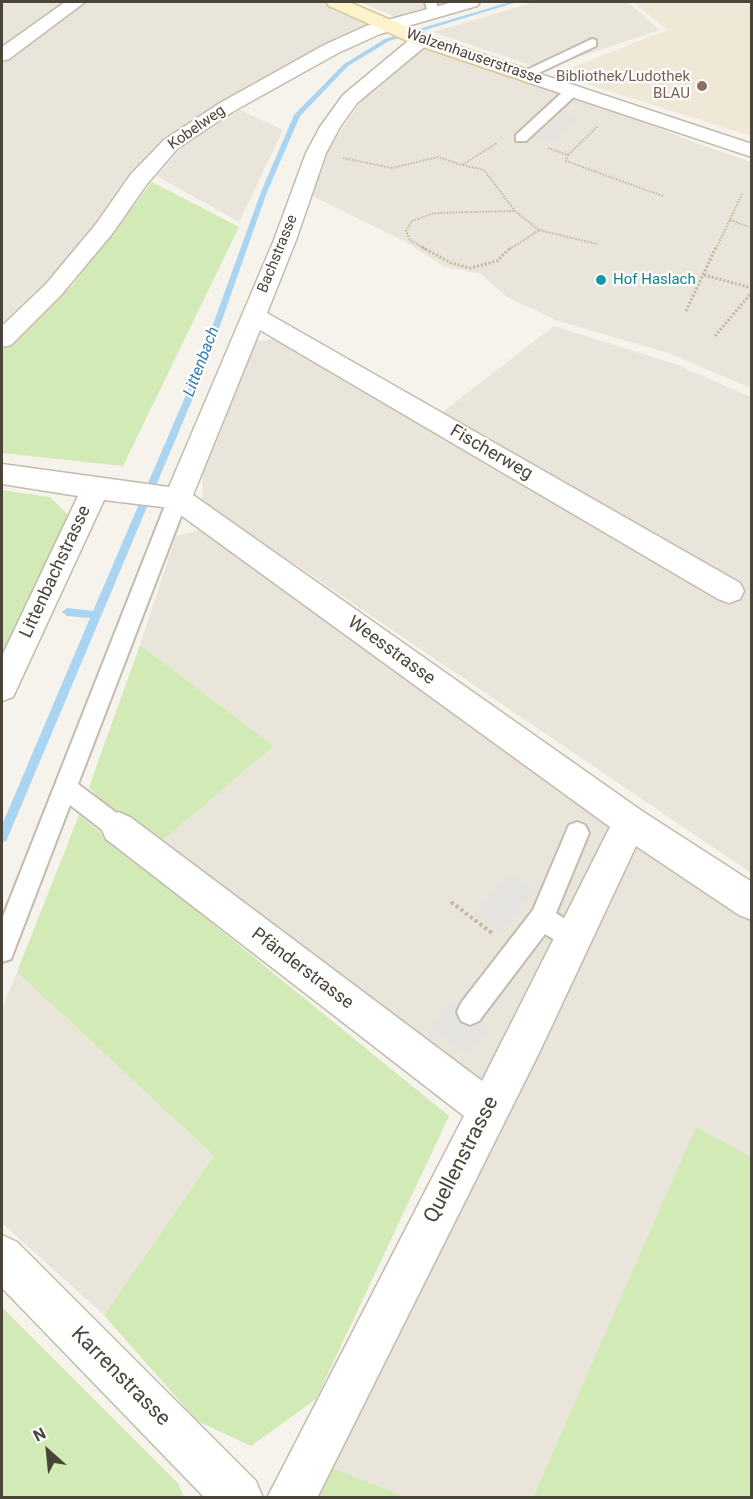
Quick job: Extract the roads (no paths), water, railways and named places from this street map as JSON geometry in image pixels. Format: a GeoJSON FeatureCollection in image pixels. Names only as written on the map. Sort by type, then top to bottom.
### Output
{"type":"FeatureCollection","features":[{"type":"Feature","properties":{"kind":"street"},"geometry":{"type":"LineString","coordinates":[[2,55],[76,2]]}},
{"type":"Feature","properties":{"kind":"street","name":"Walzenhauserstrasse"},"geometry":{"type":"LineString","coordinates":[[335,2],[406,33],[752,151]]}},
{"type":"Feature","properties":{"kind":"street","name":"Kobelweg"},"geometry":{"type":"LineString","coordinates":[[2,339],[54,289],[104,229],[139,179],[171,144],[227,107],[331,49],[406,33],[432,7],[471,2]]}},
{"type":"Feature","properties":{"kind":"street","name":"Bachstrasse"},"geometry":{"type":"LineString","coordinates":[[172,498],[254,315],[285,240],[316,153],[330,127],[350,99],[406,33]]}},
{"type":"Feature","properties":{"kind":"street","name":"Fischerweg"},"geometry":{"type":"LineString","coordinates":[[254,315],[729,591]]}},
{"type":"Feature","properties":{"kind":"street","name":"Weesstrasse"},"geometry":{"type":"LineString","coordinates":[[2,474],[105,491],[172,498],[630,822],[752,903]]}},
{"type":"Feature","properties":{"kind":"street","name":"Littenbachstrasse"},"geometry":{"type":"LineString","coordinates":[[2,688],[105,491]]}},
{"type":"Feature","properties":{"kind":"street","name":"Quellenstrasse"},"geometry":{"type":"LineString","coordinates":[[291,1497],[487,1109],[557,929],[630,822]]}},
{"type":"Feature","properties":{"kind":"street","name":"Pfänderstrasse"},"geometry":{"type":"LineString","coordinates":[[118,828],[487,1109]]}},
{"type":"Feature","properties":{"kind":"street","name":"Karrenstrasse"},"geometry":{"type":"LineString","coordinates":[[2,1257],[239,1497]]}},
{"type":"Feature","properties":{"kind":"lane"},"geometry":{"type":"LineString","coordinates":[[528,76],[592,43]]}},
{"type":"Feature","properties":{"kind":"lane"},"geometry":{"type":"LineString","coordinates":[[521,138],[572,91]]}},
{"type":"Feature","properties":{"kind":"lane"},"geometry":{"type":"LineString","coordinates":[[2,950],[172,498]]}},
{"type":"Feature","properties":{"kind":"lane"},"geometry":{"type":"LineString","coordinates":[[65,787],[118,828]]}},
{"type":"Feature","properties":{"kind":"lane"},"geometry":{"type":"LineString","coordinates":[[470,1012],[516,952],[557,929],[577,833]]}},
{"type":"Feature","properties":{"kind":"waterway","name":"Littenbach"},"geometry":{"type":"LineString","coordinates":[[96,615],[199,374],[264,192],[297,115],[346,65],[387,40],[514,2]]}},
{"type":"Feature","properties":{"kind":"waterway"},"geometry":{"type":"LineString","coordinates":[[67,612],[96,615]]}},
{"type":"Feature","properties":{"kind":"waterway","name":"Littenbach"},"geometry":{"type":"LineString","coordinates":[[2,837],[96,615]]}},
{"type":"Feature","properties":{"kind":"place","name":"Bibliothek/Ludothek BLAU"},"geometry":{"type":"Point","coordinates":[702,86]}},
{"type":"Feature","properties":{"kind":"place","name":"Hof Haslach"},"geometry":{"type":"Point","coordinates":[601,280]}}]}
